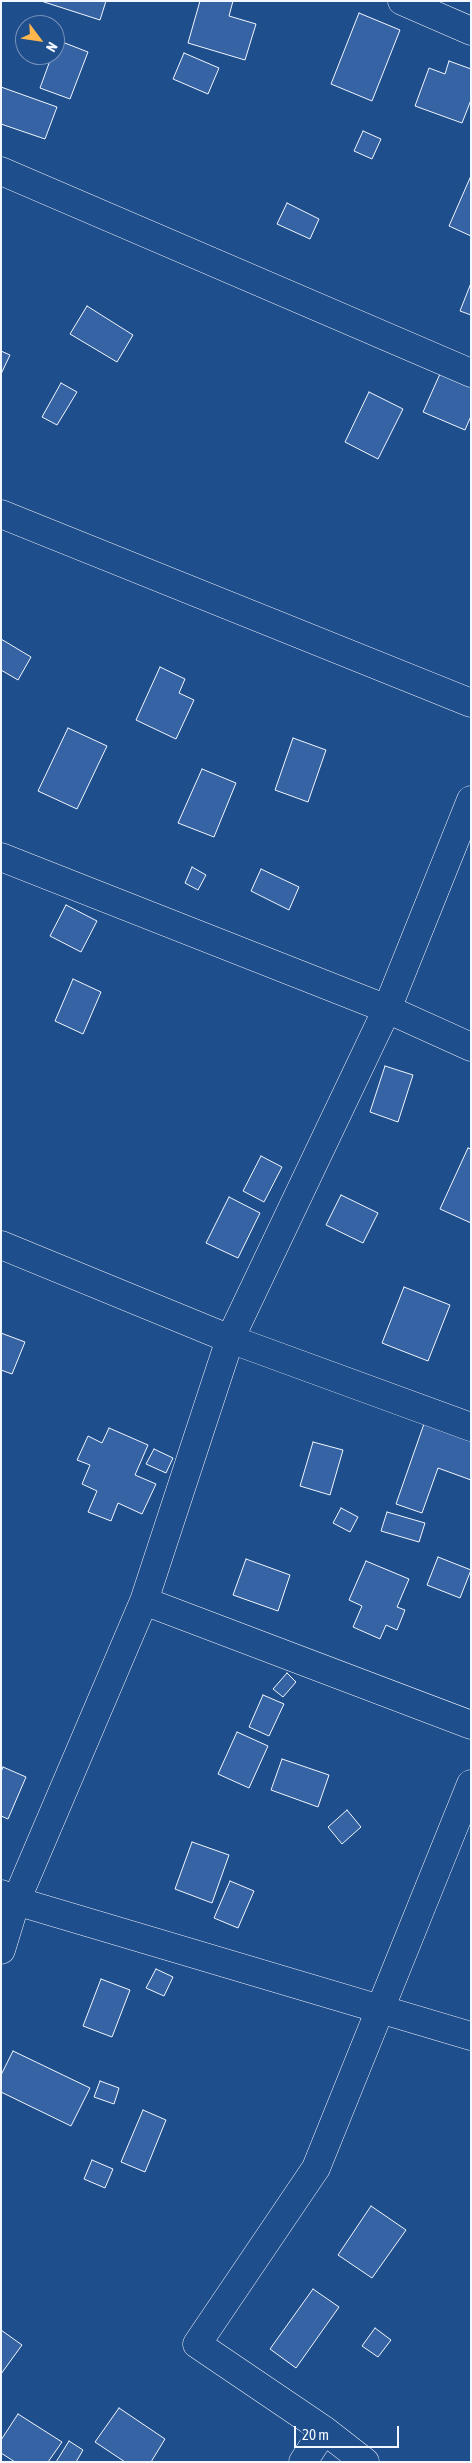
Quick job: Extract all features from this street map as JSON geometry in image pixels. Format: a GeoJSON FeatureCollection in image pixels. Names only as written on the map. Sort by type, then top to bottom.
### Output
{"type":"FeatureCollection","features":[{"type":"Feature","properties":{"kind":"street"},"geometry":{"type":"LineString","coordinates":[[402,1],[471,31]]}},
{"type":"Feature","properties":{"kind":"street"},"geometry":{"type":"LineString","coordinates":[[1,171],[471,373]]}},
{"type":"Feature","properties":{"kind":"street"},"geometry":{"type":"LineString","coordinates":[[1,514],[471,704]]}},
{"type":"Feature","properties":{"kind":"street"},"geometry":{"type":"LineString","coordinates":[[1,1950],[9,1898],[144,1601],[230,1339],[387,1009],[471,800]]}},
{"type":"Feature","properties":{"kind":"street"},"geometry":{"type":"LineString","coordinates":[[1,856],[387,1009],[471,1047]]}},
{"type":"Feature","properties":{"kind":"street"},"geometry":{"type":"LineString","coordinates":[[1,1245],[230,1339],[471,1427]]}},
{"type":"Feature","properties":{"kind":"street"},"geometry":{"type":"LineString","coordinates":[[144,1601],[471,1725]]}},
{"type":"Feature","properties":{"kind":"street"},"geometry":{"type":"LineString","coordinates":[[366,2462],[324,2430],[197,2344],[316,2168],[471,1784]]}},
{"type":"Feature","properties":{"kind":"street"},"geometry":{"type":"LineString","coordinates":[[9,1898],[471,2036]]}},
{"type":"Feature","properties":{"kind":"street"},"geometry":{"type":"LineString","coordinates":[[303,2462],[324,2430]]}},
{"type":"Feature","properties":{"kind":"building"},"geometry":{"type":"Polygon","coordinates":[[[41,1],[106,1],[100,20],[41,1]]]}},
{"type":"Feature","properties":{"kind":"building"},"geometry":{"type":"Polygon","coordinates":[[[200,1],[233,1],[229,16],[256,24],[245,60],[188,43],[200,1]]]}},
{"type":"Feature","properties":{"kind":"building"},"geometry":{"type":"Polygon","coordinates":[[[359,13],[400,30],[372,101],[331,84],[359,13]]]}},
{"type":"Feature","properties":{"kind":"building"},"geometry":{"type":"Polygon","coordinates":[[[65,43],[88,52],[70,99],[40,88],[48,65],[65,65],[65,43]]]}},
{"type":"Feature","properties":{"kind":"building"},"geometry":{"type":"Polygon","coordinates":[[[184,53],[219,68],[208,94],[173,79],[184,53]]]}},
{"type":"Feature","properties":{"kind":"building"},"geometry":{"type":"Polygon","coordinates":[[[449,61],[471,69],[471,100],[462,123],[415,106],[429,68],[445,74],[449,61]]]}},
{"type":"Feature","properties":{"kind":"building"},"geometry":{"type":"Polygon","coordinates":[[[1,87],[57,107],[45,139],[1,124],[1,87]]]}},
{"type":"Feature","properties":{"kind":"building"},"geometry":{"type":"Polygon","coordinates":[[[363,131],[381,139],[372,159],[354,151],[363,131]]]}},
{"type":"Feature","properties":{"kind":"building"},"geometry":{"type":"Polygon","coordinates":[[[471,178],[471,236],[449,226],[471,178]]]}},
{"type":"Feature","properties":{"kind":"building"},"geometry":{"type":"Polygon","coordinates":[[[287,203],[319,219],[310,239],[277,224],[287,203]]]}},
{"type":"Feature","properties":{"kind":"building"},"geometry":{"type":"Polygon","coordinates":[[[471,283],[471,315],[460,311],[471,283]]]}},
{"type":"Feature","properties":{"kind":"building"},"geometry":{"type":"Polygon","coordinates":[[[87,306],[133,335],[117,362],[70,334],[87,306]]]}},
{"type":"Feature","properties":{"kind":"building"},"geometry":{"type":"Polygon","coordinates":[[[1,351],[10,355],[1,374],[1,351]]]}},
{"type":"Feature","properties":{"kind":"building"},"geometry":{"type":"Polygon","coordinates":[[[448,356],[471,366],[471,416],[465,430],[423,412],[448,356]]]}},
{"type":"Feature","properties":{"kind":"building"},"geometry":{"type":"Polygon","coordinates":[[[61,383],[77,392],[57,425],[42,417],[61,383]]]}},
{"type":"Feature","properties":{"kind":"building"},"geometry":{"type":"Polygon","coordinates":[[[369,392],[403,409],[378,459],[345,442],[369,392]]]}},
{"type":"Feature","properties":{"kind":"building"},"geometry":{"type":"Polygon","coordinates":[[[1,639],[31,657],[18,680],[1,670],[1,639]]]}},
{"type":"Feature","properties":{"kind":"building"},"geometry":{"type":"Polygon","coordinates":[[[160,667],[185,679],[179,693],[194,700],[176,739],[136,720],[160,667]]]}},
{"type":"Feature","properties":{"kind":"building"},"geometry":{"type":"Polygon","coordinates":[[[68,728],[107,746],[77,809],[38,791],[68,728]]]}},
{"type":"Feature","properties":{"kind":"building"},"geometry":{"type":"Polygon","coordinates":[[[293,738],[326,750],[308,802],[275,790],[293,738]]]}},
{"type":"Feature","properties":{"kind":"building"},"geometry":{"type":"Polygon","coordinates":[[[202,769],[236,783],[214,837],[178,823],[202,769]]]}},
{"type":"Feature","properties":{"kind":"building"},"geometry":{"type":"Polygon","coordinates":[[[192,867],[206,875],[198,890],[185,883],[192,867]]]}},
{"type":"Feature","properties":{"kind":"building"},"geometry":{"type":"Polygon","coordinates":[[[261,869],[299,887],[289,910],[251,891],[261,869]]]}},
{"type":"Feature","properties":{"kind":"building"},"geometry":{"type":"Polygon","coordinates":[[[66,905],[97,921],[81,952],[50,936],[66,905]]]}},
{"type":"Feature","properties":{"kind":"building"},"geometry":{"type":"Polygon","coordinates":[[[73,979],[101,992],[83,1034],[55,1021],[73,979]]]}},
{"type":"Feature","properties":{"kind":"building"},"geometry":{"type":"Polygon","coordinates":[[[385,1066],[413,1075],[398,1122],[370,1112],[385,1066]]]}},
{"type":"Feature","properties":{"kind":"building"},"geometry":{"type":"Polygon","coordinates":[[[468,1148],[471,1149],[471,1223],[440,1209],[468,1148]]]}},
{"type":"Feature","properties":{"kind":"building"},"geometry":{"type":"Polygon","coordinates":[[[261,1156],[282,1167],[264,1202],[243,1191],[261,1156]]]}},
{"type":"Feature","properties":{"kind":"building"},"geometry":{"type":"Polygon","coordinates":[[[341,1195],[378,1213],[363,1243],[326,1225],[341,1195]]]}},
{"type":"Feature","properties":{"kind":"building"},"geometry":{"type":"Polygon","coordinates":[[[229,1197],[260,1213],[238,1258],[206,1243],[229,1197]]]}},
{"type":"Feature","properties":{"kind":"building"},"geometry":{"type":"Polygon","coordinates":[[[404,1287],[450,1305],[428,1361],[382,1343],[404,1287]]]}},
{"type":"Feature","properties":{"kind":"building"},"geometry":{"type":"Polygon","coordinates":[[[1,1333],[25,1342],[12,1374],[1,1370],[1,1333]]]}},
{"type":"Feature","properties":{"kind":"building"},"geometry":{"type":"Polygon","coordinates":[[[425,1421],[471,1437],[471,1480],[438,1468],[422,1513],[396,1504],[425,1421]]]}},
{"type":"Feature","properties":{"kind":"building"},"geometry":{"type":"Polygon","coordinates":[[[109,1428],[148,1445],[135,1475],[156,1484],[142,1514],[118,1503],[111,1521],[88,1512],[97,1491],[82,1484],[90,1465],[77,1460],[88,1436],[102,1443],[109,1428]]]}},
{"type":"Feature","properties":{"kind":"building"},"geometry":{"type":"Polygon","coordinates":[[[313,1442],[343,1450],[330,1495],[300,1486],[313,1442]]]}},
{"type":"Feature","properties":{"kind":"building"},"geometry":{"type":"Polygon","coordinates":[[[154,1449],[173,1458],[166,1473],[146,1464],[154,1449]]]}},
{"type":"Feature","properties":{"kind":"building"},"geometry":{"type":"Polygon","coordinates":[[[341,1508],[358,1517],[350,1532],[333,1523],[341,1508]]]}},
{"type":"Feature","properties":{"kind":"building"},"geometry":{"type":"Polygon","coordinates":[[[387,1512],[425,1523],[419,1542],[381,1531],[387,1512]]]}},
{"type":"Feature","properties":{"kind":"building"},"geometry":{"type":"Polygon","coordinates":[[[438,1557],[471,1570],[460,1598],[427,1585],[438,1557]]]}},
{"type":"Feature","properties":{"kind":"building"},"geometry":{"type":"Polygon","coordinates":[[[246,1559],[290,1575],[278,1611],[233,1595],[246,1559]]]}},
{"type":"Feature","properties":{"kind":"building"},"geometry":{"type":"Polygon","coordinates":[[[366,1561],[409,1579],[397,1607],[405,1610],[397,1630],[386,1625],[380,1639],[353,1627],[362,1606],[349,1600],[366,1561]]]}},
{"type":"Feature","properties":{"kind":"building"},"geometry":{"type":"Polygon","coordinates":[[[287,1673],[296,1682],[283,1697],[273,1689],[287,1673]]]}},
{"type":"Feature","properties":{"kind":"building"},"geometry":{"type":"Polygon","coordinates":[[[263,1695],[284,1704],[269,1736],[249,1727],[263,1695]]]}},
{"type":"Feature","properties":{"kind":"building"},"geometry":{"type":"Polygon","coordinates":[[[237,1732],[268,1746],[249,1788],[218,1774],[237,1732]]]}},
{"type":"Feature","properties":{"kind":"building"},"geometry":{"type":"Polygon","coordinates":[[[282,1759],[329,1775],[318,1807],[271,1790],[282,1759]]]}},
{"type":"Feature","properties":{"kind":"building"},"geometry":{"type":"Polygon","coordinates":[[[3,1767],[26,1777],[8,1819],[1,1816],[1,1772],[3,1767]]]}},
{"type":"Feature","properties":{"kind":"building"},"geometry":{"type":"Polygon","coordinates":[[[347,1810],[361,1827],[342,1844],[328,1827],[347,1810]]]}},
{"type":"Feature","properties":{"kind":"building"},"geometry":{"type":"Polygon","coordinates":[[[192,1842],[229,1855],[212,1903],[175,1889],[192,1842]]]}},
{"type":"Feature","properties":{"kind":"building"},"geometry":{"type":"Polygon","coordinates":[[[230,1881],[254,1891],[238,1928],[214,1918],[230,1881]]]}},
{"type":"Feature","properties":{"kind":"building"},"geometry":{"type":"Polygon","coordinates":[[[156,1969],[173,1977],[164,1996],[146,1988],[156,1969]]]}},
{"type":"Feature","properties":{"kind":"building"},"geometry":{"type":"Polygon","coordinates":[[[101,1979],[130,1990],[112,2037],[83,2026],[101,1979]]]}},
{"type":"Feature","properties":{"kind":"building"},"geometry":{"type":"Polygon","coordinates":[[[13,2051],[90,2088],[71,2126],[1,2092],[1,2075],[13,2051]]]}},
{"type":"Feature","properties":{"kind":"building"},"geometry":{"type":"Polygon","coordinates":[[[100,2081],[119,2088],[114,2104],[94,2097],[100,2081]]]}},
{"type":"Feature","properties":{"kind":"building"},"geometry":{"type":"Polygon","coordinates":[[[143,2110],[166,2120],[145,2172],[121,2162],[143,2110]]]}},
{"type":"Feature","properties":{"kind":"building"},"geometry":{"type":"Polygon","coordinates":[[[92,2160],[113,2169],[105,2188],[84,2179],[92,2160]]]}},
{"type":"Feature","properties":{"kind":"building"},"geometry":{"type":"Polygon","coordinates":[[[371,2206],[406,2230],[372,2278],[338,2255],[371,2206]]]}},
{"type":"Feature","properties":{"kind":"building"},"geometry":{"type":"Polygon","coordinates":[[[313,2289],[339,2307],[296,2368],[270,2349],[313,2289]]]}},
{"type":"Feature","properties":{"kind":"building"},"geometry":{"type":"Polygon","coordinates":[[[375,2328],[391,2340],[378,2357],[362,2346],[375,2328]]]}},
{"type":"Feature","properties":{"kind":"building"},"geometry":{"type":"Polygon","coordinates":[[[1,2330],[22,2345],[1,2374],[1,2330]]]}},
{"type":"Feature","properties":{"kind":"building"},"geometry":{"type":"Polygon","coordinates":[[[119,2408],[165,2439],[151,2462],[125,2462],[95,2442],[119,2408]]]}},
{"type":"Feature","properties":{"kind":"building"},"geometry":{"type":"Polygon","coordinates":[[[18,2414],[62,2442],[48,2462],[15,2462],[1,2453],[1,2440],[18,2414]]]}},
{"type":"Feature","properties":{"kind":"building"},"geometry":{"type":"Polygon","coordinates":[[[69,2441],[83,2450],[76,2462],[56,2462],[69,2441]]]}}]}
